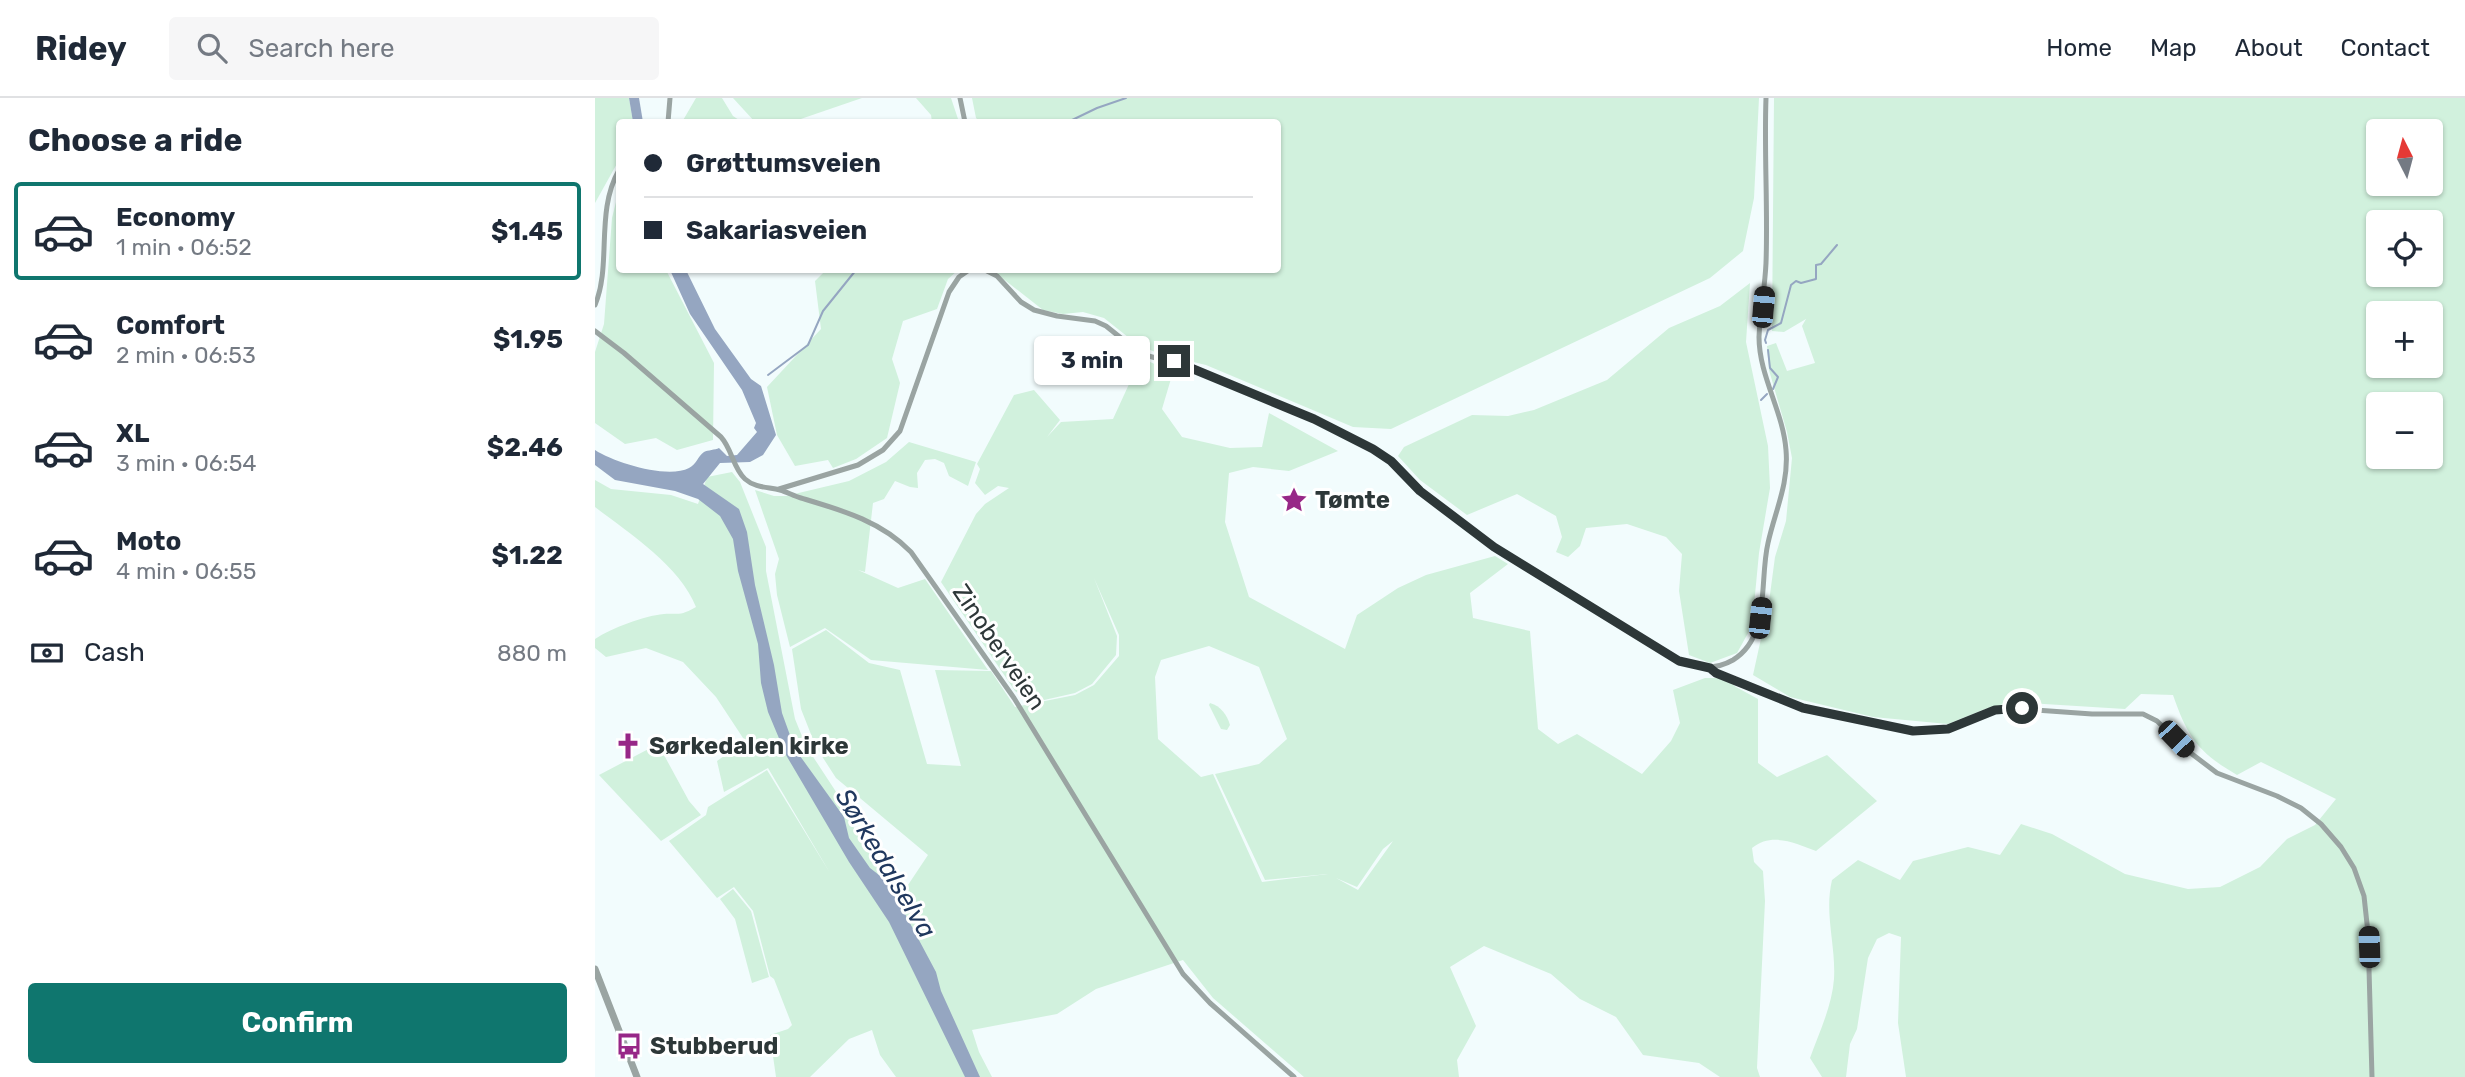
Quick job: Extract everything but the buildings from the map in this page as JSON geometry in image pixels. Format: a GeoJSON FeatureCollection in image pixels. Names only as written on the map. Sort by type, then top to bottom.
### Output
{"type":"FeatureCollection","features":[{"type":"Feature","properties":{"kind":"street"},"geometry":{"type":"LineString","coordinates":[[668,119],[670,98]]}},
{"type":"Feature","properties":{"kind":"street"},"geometry":{"type":"LineString","coordinates":[[960,98],[964,119]]}},
{"type":"Feature","properties":{"kind":"street"},"geometry":{"type":"LineString","coordinates":[[991,273],[1021,302],[1034,310],[1095,321],[1106,326],[1141,354],[1197,369],[1314,419],[1373,449],[1391,461],[1420,491],[1494,547],[1664,653],[1688,664],[1710,668],[1727,664],[1739,656],[1753,638],[1760,618],[1765,556],[1786,475],[1785,442],[1764,370],[1759,337],[1766,263],[1766,98]]}},
{"type":"Feature","properties":{"kind":"street"},"geometry":{"type":"LineString","coordinates":[[595,306],[599,291],[608,199],[616,178]]}},
{"type":"Feature","properties":{"kind":"street"},"geometry":{"type":"LineString","coordinates":[[779,489],[858,464],[883,450],[900,431],[949,292],[958,277],[964,273]]}},
{"type":"Feature","properties":{"kind":"street","name":"Zinoberveien"},"geometry":{"type":"LineString","coordinates":[[595,331],[715,431],[726,442],[741,475],[750,483],[779,489],[867,521],[892,535],[918,560],[1014,698],[1183,974],[1204,997],[1294,1077]]}},
{"type":"Feature","properties":{"kind":"street"},"geometry":{"type":"LineString","coordinates":[[1710,668],[1716,673],[1803,708],[1913,731],[1948,729],[1986,713],[2006,708],[2092,714],[2143,714],[2157,721],[2188,751],[2217,773],[2301,808],[2321,824],[2341,847],[2354,868],[2364,896],[2368,933],[2372,1077]]}},
{"type":"Feature","properties":{"kind":"street"},"geometry":{"type":"LineString","coordinates":[[595,969],[637,1077]]}},
{"type":"Feature","properties":{"kind":"green space"},"geometry":{"type":"Polygon","coordinates":[[[595,98],[629,98],[632,119],[616,119],[616,165],[595,203],[595,98]]]}},
{"type":"Feature","properties":{"kind":"green space"},"geometry":{"type":"Polygon","coordinates":[[[696,98],[722,98],[738,119],[684,119],[696,98]]]}},
{"type":"Feature","properties":{"kind":"green space"},"geometry":{"type":"Polygon","coordinates":[[[733,98],[862,98],[801,119],[752,119],[733,98]]]}},
{"type":"Feature","properties":{"kind":"green space"},"geometry":{"type":"Polygon","coordinates":[[[916,98],[951,98],[958,119],[932,119],[916,98]]]}},
{"type":"Feature","properties":{"kind":"green space"},"geometry":{"type":"Polygon","coordinates":[[[972,98],[1759,98],[1754,198],[1743,251],[1710,278],[1391,429],[1353,427],[1206,365],[1160,354],[1138,345],[1104,318],[1083,312],[1063,314],[1043,310],[996,273],[1281,273],[1281,119],[976,118],[972,98]]]}},
{"type":"Feature","properties":{"kind":"green space"},"geometry":{"type":"Polygon","coordinates":[[[1774,98],[2465,98],[2465,1077],[1906,1077],[1898,1023],[1901,937],[1889,933],[1877,939],[1868,958],[1846,1077],[1822,1077],[1810,1058],[1833,989],[1829,905],[1832,880],[1858,860],[1900,880],[1913,861],[1968,847],[2000,855],[2021,824],[2052,834],[2125,874],[2188,889],[2220,887],[2260,867],[2287,839],[2315,825],[2336,799],[2261,762],[2237,775],[2224,767],[2196,742],[2173,695],[2141,694],[2125,709],[2012,702],[1985,709],[1948,724],[1873,717],[1790,697],[1753,675],[1769,602],[1775,557],[1786,521],[1792,458],[1769,370],[1767,346],[1776,343],[1787,371],[1815,363],[1802,326],[1806,319],[1784,332],[1772,331],[1774,98]]]}},
{"type":"Feature","properties":{"kind":"green space"},"geometry":{"type":"Polygon","coordinates":[[[616,202],[616,273],[668,273],[714,363],[713,440],[677,450],[656,438],[625,444],[595,423],[595,352],[604,324],[612,218],[616,202]]]}},
{"type":"Feature","properties":{"kind":"green space"},"geometry":{"type":"Polygon","coordinates":[[[823,273],[955,273],[948,279],[937,309],[903,321],[892,359],[900,383],[887,438],[856,459],[833,468],[828,460],[795,466],[777,435],[767,387],[821,329],[815,281],[823,273]]]}},
{"type":"Feature","properties":{"kind":"green space"},"geometry":{"type":"Polygon","coordinates":[[[1750,283],[1746,342],[1768,446],[1770,488],[1759,553],[1752,626],[1737,653],[1710,663],[1689,655],[1679,591],[1682,554],[1666,537],[1627,524],[1586,528],[1580,546],[1568,557],[1556,552],[1562,537],[1556,516],[1517,494],[1467,515],[1420,480],[1398,456],[1404,447],[1472,415],[1508,416],[1534,410],[1607,380],[1669,328],[1720,306],[1750,283]]]}},
{"type":"Feature","properties":{"kind":"green space"},"geometry":{"type":"Polygon","coordinates":[[[1141,358],[1173,372],[1162,409],[1182,437],[1230,448],[1262,447],[1269,413],[1338,451],[1289,471],[1253,467],[1229,473],[1225,522],[1249,597],[1345,649],[1357,615],[1398,588],[1426,575],[1495,556],[1508,564],[1470,593],[1473,618],[1530,631],[1538,729],[1558,744],[1577,734],[1642,774],[1671,741],[1680,723],[1673,690],[1705,678],[1725,678],[1758,699],[1758,763],[1777,777],[1827,755],[1877,801],[1816,851],[1784,840],[1767,841],[1752,848],[1754,862],[1763,871],[1765,901],[1757,1068],[1760,1077],[1720,1077],[1699,1063],[1643,1055],[1616,1017],[1580,999],[1551,974],[1484,946],[1450,967],[1476,1026],[1457,1060],[1459,1077],[1304,1077],[1213,998],[1183,960],[1096,989],[1057,1014],[972,1030],[979,1052],[992,1077],[896,1077],[880,1055],[872,1030],[849,1039],[810,1077],[776,1077],[770,1035],[792,1025],[774,979],[770,976],[753,911],[734,887],[717,898],[669,841],[706,815],[708,807],[767,770],[830,873],[768,768],[724,792],[717,761],[745,741],[716,697],[683,662],[646,648],[606,657],[595,648],[595,639],[619,627],[656,615],[683,613],[696,607],[666,564],[595,507],[595,480],[611,489],[671,495],[698,504],[707,477],[732,472],[740,482],[766,547],[766,571],[795,719],[806,746],[846,807],[855,831],[902,894],[928,855],[836,778],[816,747],[801,709],[792,649],[826,630],[869,663],[900,670],[927,764],[961,766],[935,670],[991,671],[1015,707],[1075,695],[1094,685],[1119,656],[1119,635],[1094,578],[1117,636],[1116,655],[1092,684],[1075,693],[1031,703],[1015,691],[941,582],[976,514],[985,504],[1009,488],[998,486],[985,495],[975,483],[980,469],[977,464],[1014,395],[1034,390],[1060,420],[1047,437],[1061,422],[1113,419],[1141,358]],[[1209,646],[1161,660],[1155,677],[1158,739],[1201,777],[1213,774],[1262,882],[1328,874],[1265,880],[1215,774],[1259,764],[1287,739],[1259,667],[1209,646]],[[1393,841],[1383,849],[1357,887],[1336,878],[1358,890],[1393,841]]]}},
{"type":"Feature","properties":{"kind":"green space"},"geometry":{"type":"Polygon","coordinates":[[[909,442],[976,462],[968,486],[949,476],[944,463],[935,459],[925,460],[917,473],[918,488],[895,481],[884,499],[873,503],[865,572],[858,570],[898,588],[925,579],[988,670],[871,660],[825,628],[790,647],[777,595],[775,574],[779,559],[755,490],[774,496],[786,496],[849,481],[886,462],[909,442]]]}},
{"type":"Feature","properties":{"kind":"green space"},"geometry":{"type":"Polygon","coordinates":[[[1210,703],[1225,714],[1230,725],[1227,730],[1221,729],[1210,703]]]}},
{"type":"Feature","properties":{"kind":"green space"},"geometry":{"type":"Polygon","coordinates":[[[658,744],[689,801],[701,815],[661,841],[599,775],[658,744]]]}},
{"type":"Feature","properties":{"kind":"green space"},"geometry":{"type":"Polygon","coordinates":[[[733,889],[751,911],[769,977],[752,983],[735,919],[720,899],[733,889]]]}},
{"type":"Feature","properties":{"kind":"water"},"geometry":{"type":"Polygon","coordinates":[[[629,98],[639,98],[642,119],[632,119],[629,98]]]}},
{"type":"Feature","properties":{"kind":"water"},"geometry":{"type":"Polygon","coordinates":[[[671,273],[687,273],[715,329],[751,379],[761,386],[776,435],[763,455],[750,462],[720,463],[703,484],[739,509],[747,532],[755,585],[782,713],[795,749],[844,817],[849,838],[870,868],[888,882],[936,972],[941,991],[980,1077],[965,1077],[889,922],[849,862],[786,755],[768,712],[761,683],[758,644],[738,571],[733,539],[720,516],[698,499],[675,491],[615,480],[595,465],[595,450],[615,460],[642,468],[680,471],[691,467],[707,451],[719,448],[727,456],[737,455],[757,432],[742,390],[690,314],[671,273]]]}},
{"type":"Feature","properties":{"kind":"waterway"},"geometry":{"type":"LineString","coordinates":[[1074,119],[1126,98]]}},
{"type":"Feature","properties":{"kind":"waterway"},"geometry":{"type":"LineString","coordinates":[[1766,343],[1768,330],[1781,323],[1791,285],[1796,281],[1801,283],[1816,279],[1816,265],[1821,264],[1837,245]]}},
{"type":"Feature","properties":{"kind":"waterway"},"geometry":{"type":"LineString","coordinates":[[768,375],[808,345],[823,311],[854,273]]}},
{"type":"Feature","properties":{"kind":"waterway"},"geometry":{"type":"LineString","coordinates":[[1768,350],[1770,368],[1778,377],[1773,389]]}},
{"type":"Feature","properties":{"kind":"waterway"},"geometry":{"type":"LineString","coordinates":[[1761,400],[1767,394]]}},
{"type":"Feature","properties":{"kind":"place","name":"Tømte"},"geometry":{"type":"Point","coordinates":[1294,500]}},
{"type":"Feature","properties":{"kind":"place","name":"Sørkedalen kirke"},"geometry":{"type":"Point","coordinates":[628,746]}},
{"type":"Feature","properties":{"kind":"place","name":"Stubberud"},"geometry":{"type":"Point","coordinates":[629,1046]}},
{"type":"Feature","properties":{"kind":"route"},"geometry":{"type":"LineString","coordinates":[[1174,361],[1294,410],[1382,454],[1420,491],[1494,547],[1679,661],[1710,668],[1716,673],[1803,708],[1913,731],[1948,729],[1995,710],[2022,708]]}},
{"type":"Feature","properties":{"kind":"water label","name":"Sørkedalselva"},"geometry":{"type":"Point","coordinates":[886,863]}}]}
